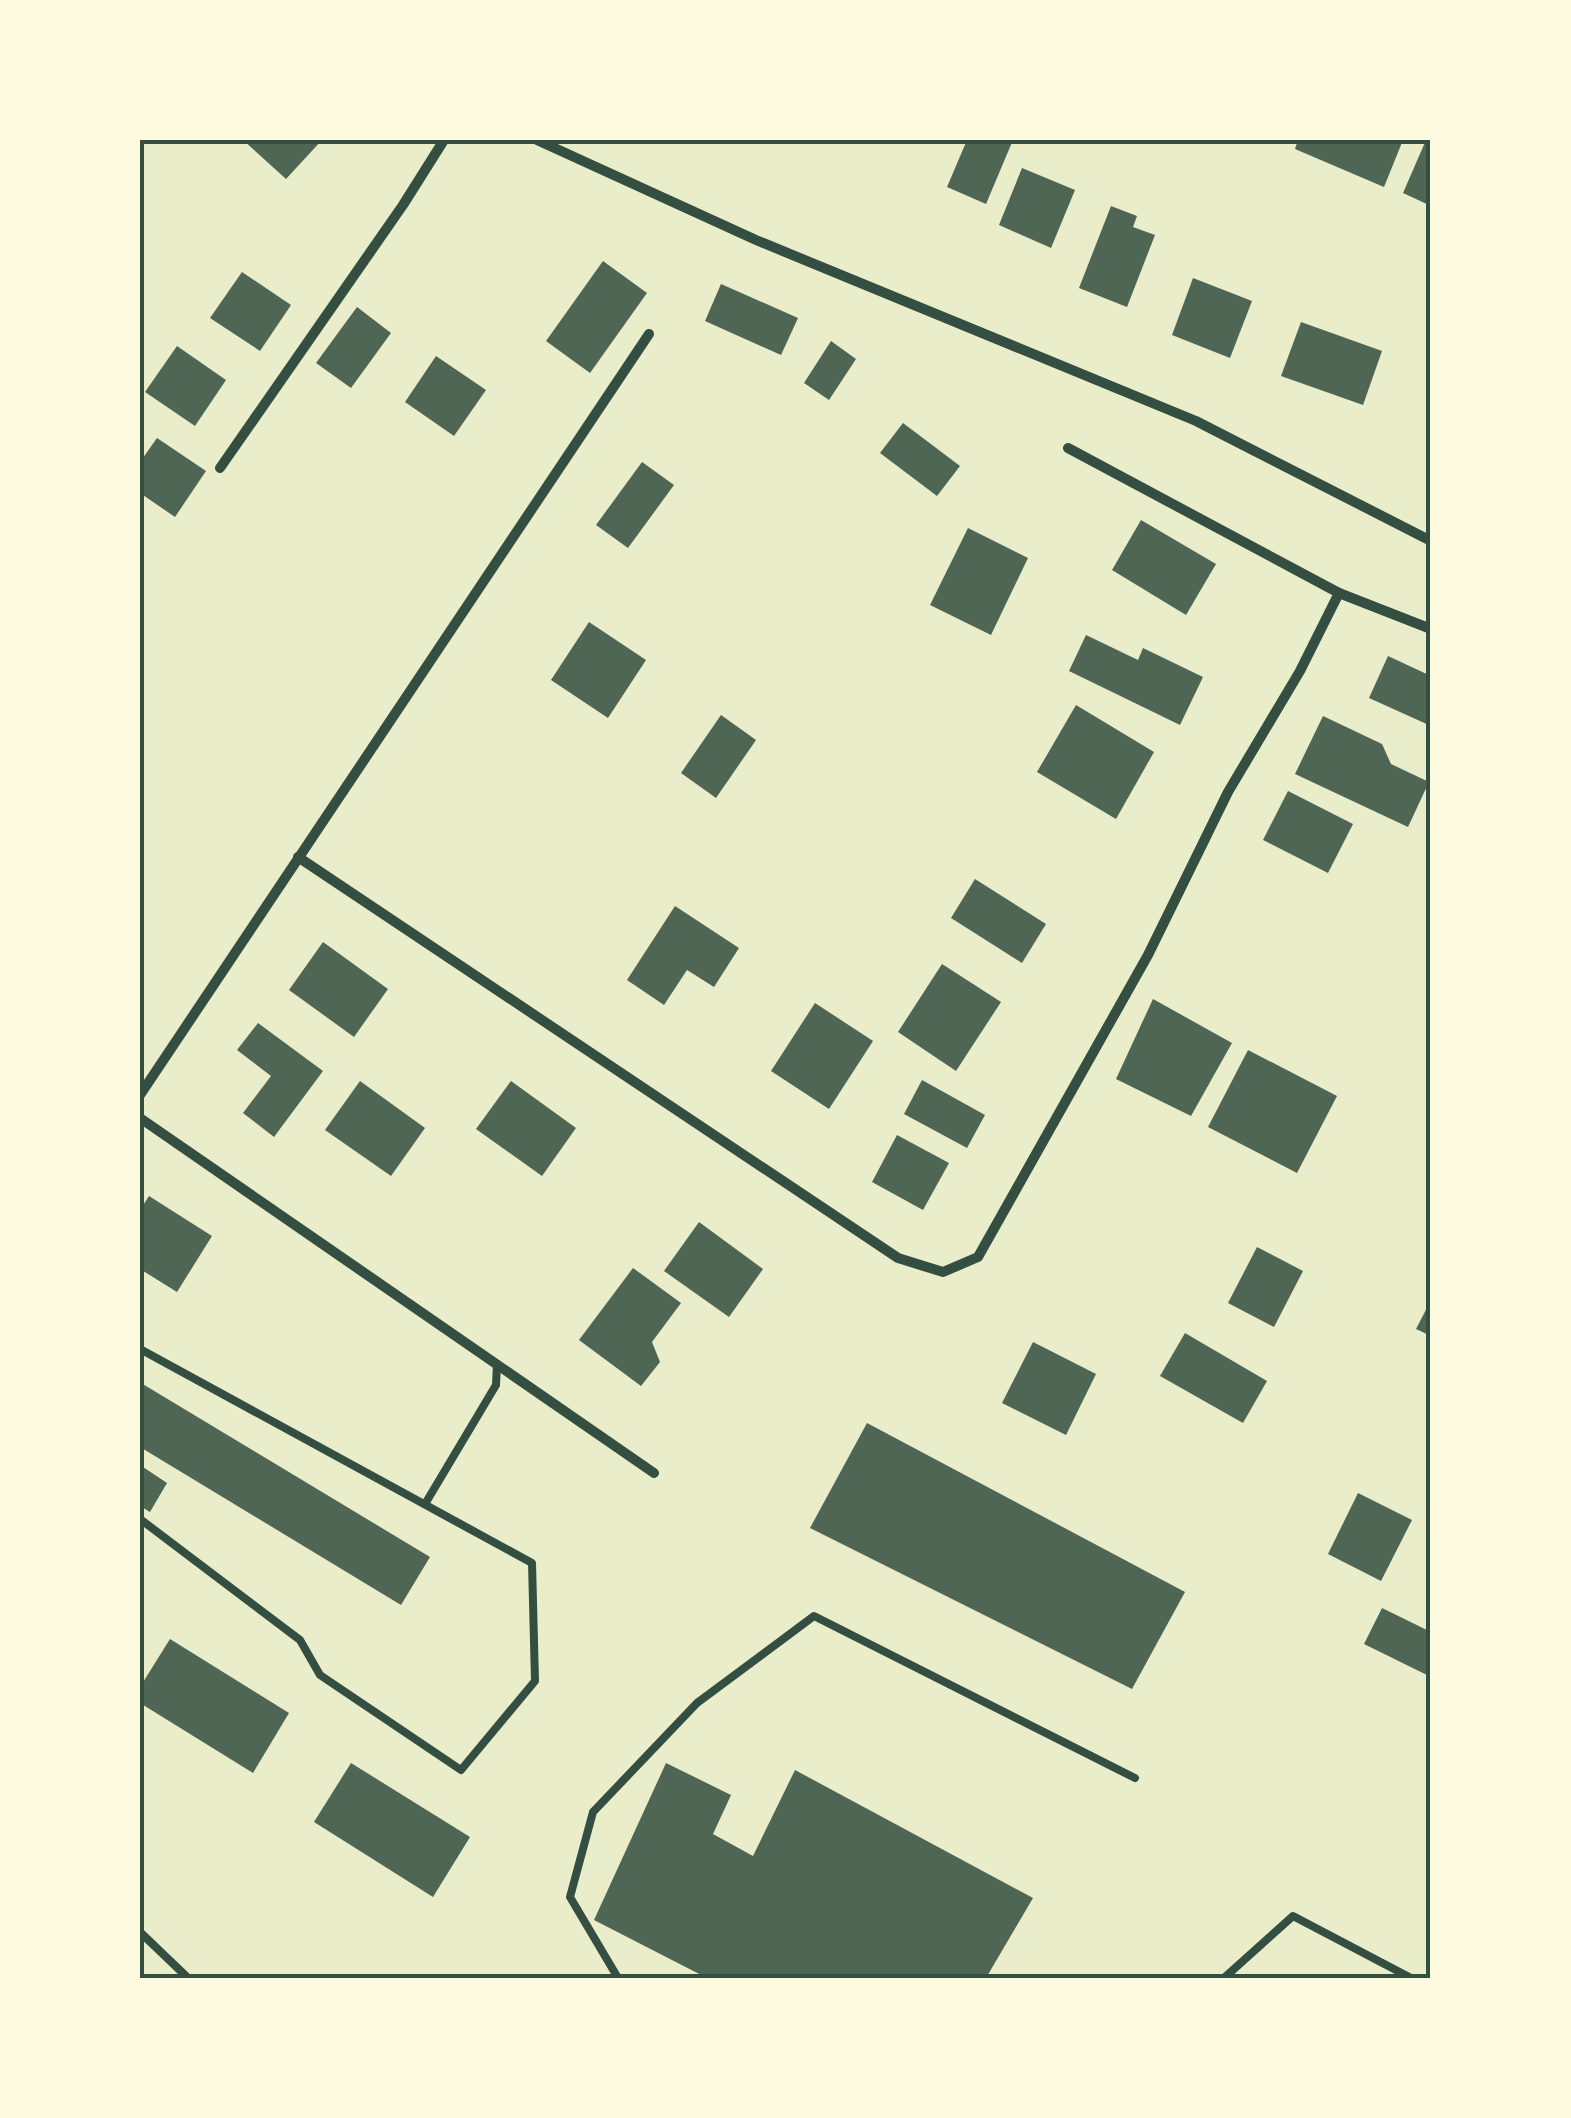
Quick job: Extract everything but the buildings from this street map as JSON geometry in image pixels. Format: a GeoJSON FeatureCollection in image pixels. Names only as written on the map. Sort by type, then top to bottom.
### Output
{"type":"FeatureCollection","features":[{"type":"Feature","properties":{"kind":"street"},"geometry":{"type":"LineString","coordinates":[[220,468],[444,140]]}},
{"type":"Feature","properties":{"kind":"street"},"geometry":{"type":"LineString","coordinates":[[537,140],[756,240],[1196,421],[1431,541]]}},
{"type":"Feature","properties":{"kind":"street"},"geometry":{"type":"LineString","coordinates":[[140,1095],[649,334]]}},
{"type":"Feature","properties":{"kind":"street"},"geometry":{"type":"LineString","coordinates":[[1068,448],[1339,593],[1431,630]]}},
{"type":"Feature","properties":{"kind":"street"},"geometry":{"type":"LineString","coordinates":[[298,857],[898,1258],[943,1272],[978,1257],[1148,956],[1228,792],[1300,671],[1339,593]]}},
{"type":"Feature","properties":{"kind":"street"},"geometry":{"type":"LineString","coordinates":[[140,1118],[654,1473]]}},
{"type":"Feature","properties":{"kind":"lane"},"geometry":{"type":"LineString","coordinates":[[140,1349],[532,1563],[534,1681],[460,1770],[320,1675],[300,1640],[140,1519]]}},
{"type":"Feature","properties":{"kind":"lane"},"geometry":{"type":"LineString","coordinates":[[425,1504],[496,1385],[497,1364]]}},
{"type":"Feature","properties":{"kind":"lane"},"geometry":{"type":"LineString","coordinates":[[618,1978],[570,1897],[593,1812],[697,1703],[814,1616],[1135,1778]]}},
{"type":"Feature","properties":{"kind":"lane"},"geometry":{"type":"LineString","coordinates":[[1224,1978],[1293,1916],[1411,1978]]}},
{"type":"Feature","properties":{"kind":"lane"},"geometry":{"type":"LineString","coordinates":[[140,1932],[188,1978]]}}]}
